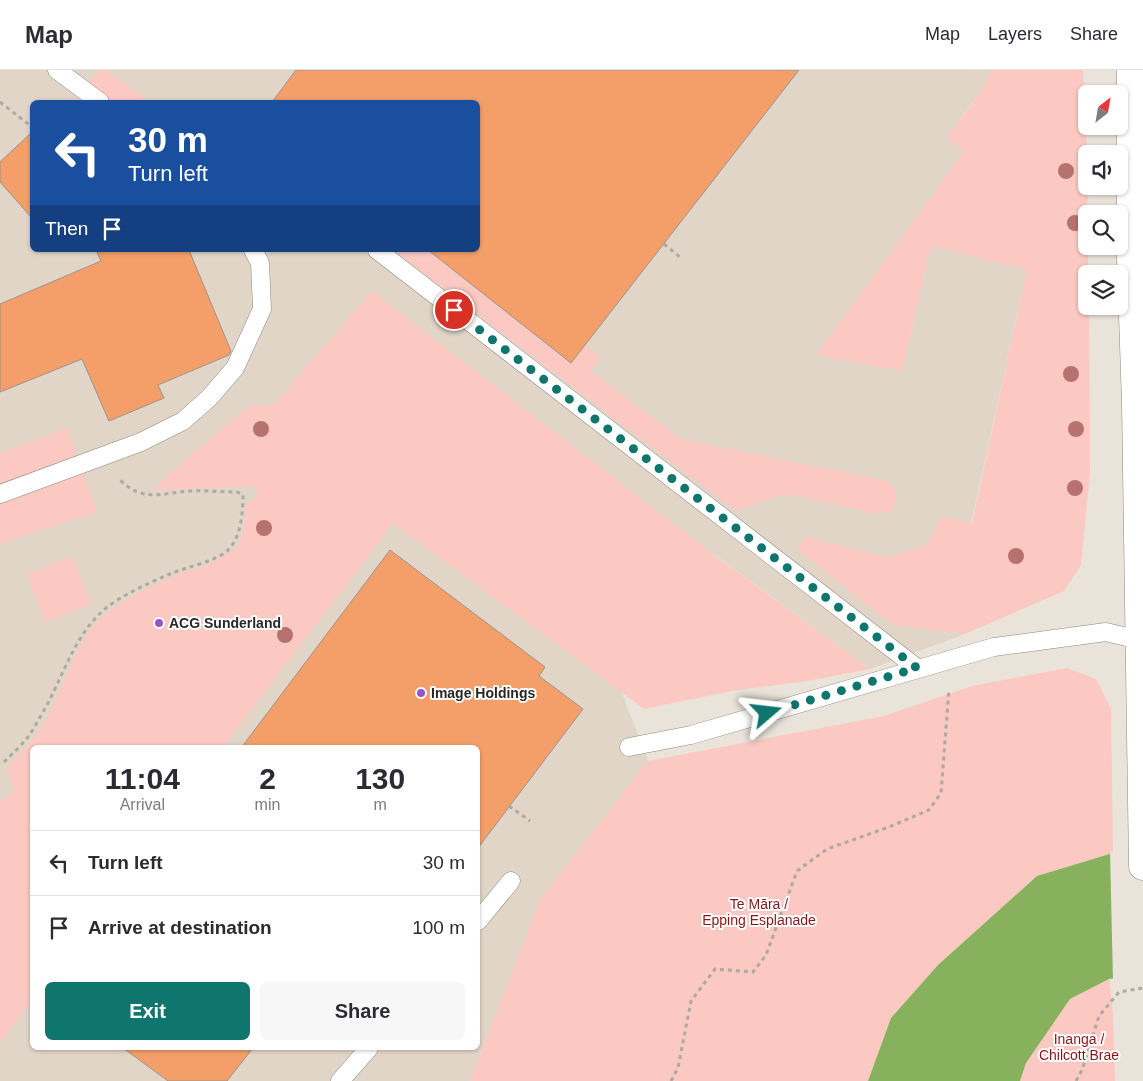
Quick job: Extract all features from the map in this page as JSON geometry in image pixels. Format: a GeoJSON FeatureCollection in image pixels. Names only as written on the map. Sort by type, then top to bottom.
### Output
{"type":"FeatureCollection","features":[{"type":"Feature","properties":{"kind":"main road"},"geometry":{"type":"LineString","coordinates":[[1131,70],[1131,258],[1139,403],[1138,640],[1143,866]]}},
{"type":"Feature","properties":{"kind":"lane"},"geometry":{"type":"LineString","coordinates":[[57,70],[97,100]]}},
{"type":"Feature","properties":{"kind":"lane"},"geometry":{"type":"LineString","coordinates":[[0,494],[141,442],[183,421],[209,398],[235,368],[262,309],[260,263],[254,252]]}},
{"type":"Feature","properties":{"kind":"lane"},"geometry":{"type":"LineString","coordinates":[[380,252],[917,668]]}},
{"type":"Feature","properties":{"kind":"lane"},"geometry":{"type":"LineString","coordinates":[[629,747],[691,736],[917,668],[994,647],[1106,632],[1138,640]]}},
{"type":"Feature","properties":{"kind":"lane"},"geometry":{"type":"LineString","coordinates":[[480,919],[512,881]]}},
{"type":"Feature","properties":{"kind":"lane"},"geometry":{"type":"LineString","coordinates":[[340,1081],[367,1050]]}},
{"type":"Feature","properties":{"kind":"path"},"geometry":{"type":"LineString","coordinates":[[0,102],[30,125]]}},
{"type":"Feature","properties":{"kind":"path"},"geometry":{"type":"LineString","coordinates":[[664,244],[681,258]]}},
{"type":"Feature","properties":{"kind":"path"},"geometry":{"type":"LineString","coordinates":[[4,762],[28,737],[46,706],[75,647],[90,624],[107,608],[133,592],[171,573],[210,561],[229,550],[238,532],[243,512],[243,495],[238,492],[191,491],[156,496],[130,490],[98,458]]}},
{"type":"Feature","properties":{"kind":"path"},"geometry":{"type":"LineString","coordinates":[[671,1081],[678,1068],[692,1000],[715,969],[753,972],[766,955],[797,871],[827,849],[930,810],[940,793],[950,684]]}},
{"type":"Feature","properties":{"kind":"path"},"geometry":{"type":"LineString","coordinates":[[510,806],[530,821]]}},
{"type":"Feature","properties":{"kind":"path"},"geometry":{"type":"LineString","coordinates":[[1076,1081],[1098,1016],[1119,992],[1143,988]]}},
{"type":"Feature","properties":{"kind":"shaded area"},"geometry":{"type":"Polygon","coordinates":[[[0,70],[990,70],[991,75],[985,86],[947,137],[964,152],[816,355],[902,371],[931,246],[1027,270],[971,523],[933,536],[923,546],[886,557],[807,537],[894,625],[965,634],[870,669],[715,555],[621,691],[648,761],[541,898],[470,1081],[0,1081],[0,70]]]}},
{"type":"Feature","properties":{"kind":"shaded area"},"geometry":{"type":"Polygon","coordinates":[[[1113,853],[1143,974],[1109,979],[1070,999],[1026,1063],[1020,1081],[868,1081],[891,1018],[938,965],[1037,876],[1113,853]]]}},
{"type":"Feature","properties":{"kind":"green space"},"geometry":{"type":"Polygon","coordinates":[[[98,70],[107,70],[146,100],[75,100],[98,70]]]}},
{"type":"Feature","properties":{"kind":"green space"},"geometry":{"type":"Polygon","coordinates":[[[990,70],[1083,70],[1084,85],[1078,85],[1078,135],[1086,135],[1087,145],[1078,145],[1078,195],[1088,195],[1087,205],[1078,205],[1078,255],[1088,255],[1088,265],[1078,265],[1078,315],[1089,315],[1090,473],[1081,565],[1064,591],[965,634],[894,625],[800,552],[799,545],[807,537],[886,557],[923,546],[933,536],[939,517],[972,523],[1027,270],[931,246],[902,371],[816,355],[964,152],[947,137],[973,104],[989,76],[990,70]]]}},
{"type":"Feature","properties":{"kind":"green space"},"geometry":{"type":"Polygon","coordinates":[[[396,252],[431,252],[571,363],[585,345],[601,357],[591,371],[681,439],[888,481],[895,489],[897,501],[890,512],[878,514],[791,495],[777,496],[741,510],[729,506],[396,252]]]}},
{"type":"Feature","properties":{"kind":"green space"},"geometry":{"type":"Polygon","coordinates":[[[372,291],[714,555],[870,669],[807,681],[732,691],[644,709],[393,523],[225,745],[30,745],[30,1003],[0,1043],[0,801],[14,792],[7,767],[37,735],[53,706],[76,653],[87,633],[100,618],[137,593],[186,571],[206,566],[234,550],[242,536],[247,504],[257,498],[257,491],[254,486],[154,490],[169,474],[249,406],[274,405],[372,291]]]}},
{"type":"Feature","properties":{"kind":"green space"},"geometry":{"type":"Polygon","coordinates":[[[67,428],[97,512],[0,544],[0,453],[67,428]]]}},
{"type":"Feature","properties":{"kind":"green space"},"geometry":{"type":"Polygon","coordinates":[[[72,556],[91,604],[45,622],[27,574],[72,556]]]}},
{"type":"Feature","properties":{"kind":"green space","name":"Te Māra / Epping Esplanade"},"geometry":{"type":"Polygon","coordinates":[[[1067,668],[1096,679],[1111,709],[1113,853],[1037,876],[938,965],[891,1018],[868,1081],[470,1081],[541,898],[648,761],[884,716],[972,686],[1067,668]]]}},
{"type":"Feature","properties":{"kind":"green space","name":"Inanga / Chilcott Brae"},"geometry":{"type":"Polygon","coordinates":[[[1109,979],[1113,1014],[1115,1081],[1020,1081],[1026,1063],[1070,999],[1109,979]]]}},
{"type":"Feature","properties":{"kind":"pier"},"geometry":{"type":"Polygon","coordinates":[[[1143,840],[1143,977],[1113,981],[1110,852],[1143,840]]]}},
{"type":"Feature","properties":{"kind":"building"},"geometry":{"type":"Polygon","coordinates":[[[296,70],[799,70],[571,363],[431,252],[480,252],[480,100],[274,100],[296,70]]]}},
{"type":"Feature","properties":{"kind":"building"},"geometry":{"type":"Polygon","coordinates":[[[30,134],[30,216],[0,182],[0,162],[30,134]]]}},
{"type":"Feature","properties":{"kind":"building"},"geometry":{"type":"Polygon","coordinates":[[[97,252],[190,252],[231,351],[229,355],[158,385],[164,398],[109,421],[82,359],[0,392],[0,304],[101,261],[97,252]]]}},
{"type":"Feature","properties":{"kind":"building","name":"Image Holdings"},"geometry":{"type":"Polygon","coordinates":[[[390,550],[545,667],[539,676],[583,709],[480,845],[480,745],[243,745],[390,550]]]}},
{"type":"Feature","properties":{"kind":"building"},"geometry":{"type":"Polygon","coordinates":[[[126,1050],[251,1050],[227,1081],[168,1081],[126,1050]]]}},
{"type":"Feature","properties":{"kind":"place","name":"ACG Sunderland"},"geometry":{"type":"Point","coordinates":[159,623]}},
{"type":"Feature","properties":{"kind":"place","name":"Image Holdings"},"geometry":{"type":"Point","coordinates":[421,693]}},
{"type":"Feature","properties":{"kind":"route"},"geometry":{"type":"LineString","coordinates":[[454,310],[917,668],[767,713]]}}]}
